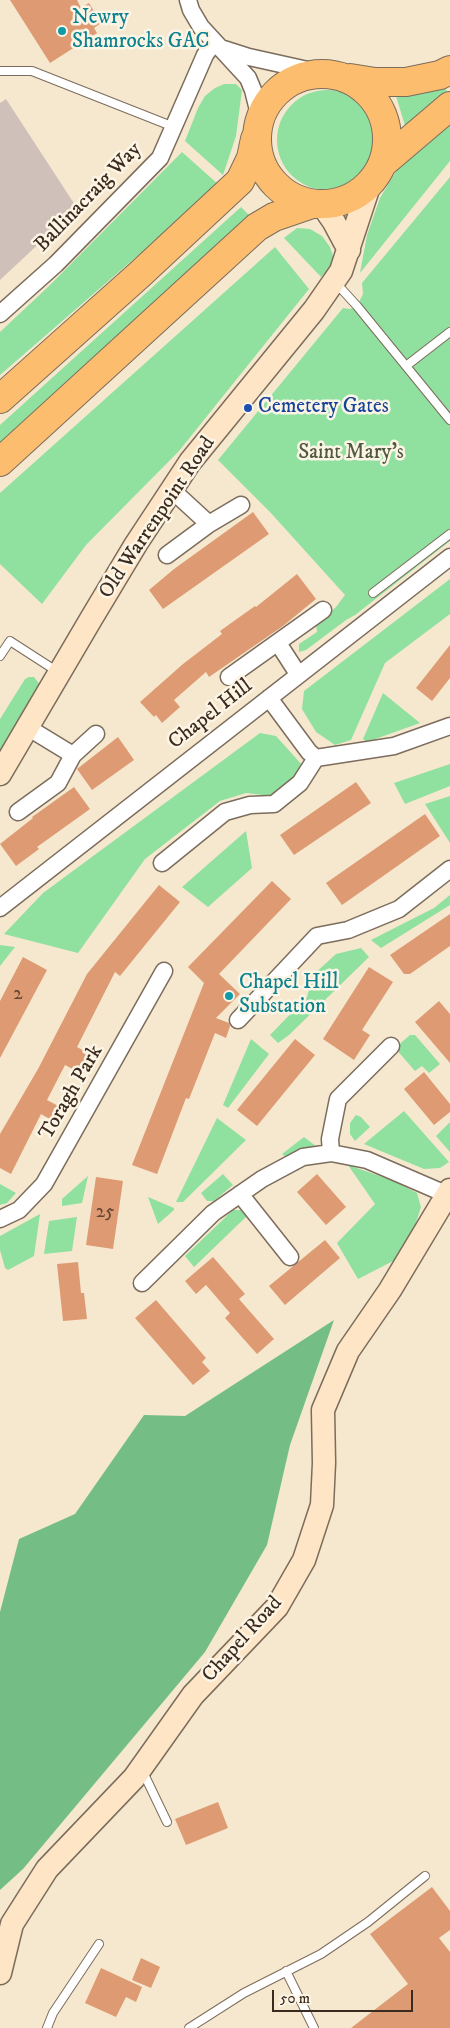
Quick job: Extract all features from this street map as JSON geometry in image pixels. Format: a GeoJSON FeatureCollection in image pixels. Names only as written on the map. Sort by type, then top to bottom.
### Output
{"type":"FeatureCollection","features":[{"type":"Feature","properties":{"kind":"highway"},"geometry":{"type":"LineString","coordinates":[[0,399],[240,182],[251,158],[258,127],[270,101],[282,89],[331,75],[374,82],[406,82],[440,75],[450,70]]}},
{"type":"Feature","properties":{"kind":"highway"},"geometry":{"type":"LineString","coordinates":[[331,75],[357,85],[373,97],[382,111],[388,127],[388,146],[377,171]]}},
{"type":"Feature","properties":{"kind":"highway"},"geometry":{"type":"LineString","coordinates":[[0,462],[257,227],[274,216],[316,203],[337,200],[354,193],[450,106]]}},
{"type":"Feature","properties":{"kind":"highway"},"geometry":{"type":"LineString","coordinates":[[258,127],[257,153],[263,170],[272,183],[283,193],[296,200],[316,203]]}},
{"type":"Feature","properties":{"kind":"street"},"geometry":{"type":"LineString","coordinates":[[188,0],[191,10],[201,27],[248,78],[253,90],[258,127]]}},
{"type":"Feature","properties":{"kind":"street"},"geometry":{"type":"LineString","coordinates":[[218,45],[249,57],[331,75]]}},
{"type":"Feature","properties":{"kind":"street","name":"Ballinacraig Way"},"geometry":{"type":"LineString","coordinates":[[0,314],[56,264],[160,158],[204,55],[218,45]]}},
{"type":"Feature","properties":{"kind":"street","name":"Old Warrenpoint Road"},"geometry":{"type":"LineString","coordinates":[[1,771],[132,552],[190,462],[314,310],[341,271],[377,171]]}},
{"type":"Feature","properties":{"kind":"street"},"geometry":{"type":"LineString","coordinates":[[316,203],[334,222],[349,250]]}},
{"type":"Feature","properties":{"kind":"street"},"geometry":{"type":"LineString","coordinates":[[172,490],[209,524]]}},
{"type":"Feature","properties":{"kind":"street"},"geometry":{"type":"LineString","coordinates":[[168,555],[209,524],[241,504]]}},
{"type":"Feature","properties":{"kind":"street","name":"Chapel Hill"},"geometry":{"type":"LineString","coordinates":[[0,908],[450,557]]}},
{"type":"Feature","properties":{"kind":"street","name":"Chapel Hill"},"geometry":{"type":"LineString","coordinates":[[229,677],[323,610]]}},
{"type":"Feature","properties":{"kind":"street"},"geometry":{"type":"LineString","coordinates":[[278,643],[298,674]]}},
{"type":"Feature","properties":{"kind":"street"},"geometry":{"type":"LineString","coordinates":[[269,698],[291,729],[316,758]]}},
{"type":"Feature","properties":{"kind":"street"},"geometry":{"type":"LineString","coordinates":[[162,864],[225,812],[250,805],[274,804],[300,783],[316,758],[394,746],[450,726]]}},
{"type":"Feature","properties":{"kind":"street"},"geometry":{"type":"LineString","coordinates":[[28,727],[73,755]]}},
{"type":"Feature","properties":{"kind":"street"},"geometry":{"type":"LineString","coordinates":[[18,812],[58,782],[73,755],[96,734]]}},
{"type":"Feature","properties":{"kind":"street"},"geometry":{"type":"LineString","coordinates":[[238,1020],[317,936],[348,930],[399,909],[450,869]]}},
{"type":"Feature","properties":{"kind":"street","name":"Toragh Park"},"geometry":{"type":"LineString","coordinates":[[0,1219],[19,1210],[44,1184],[164,971]]}},
{"type":"Feature","properties":{"kind":"street"},"geometry":{"type":"LineString","coordinates":[[331,1152],[330,1139],[338,1098],[391,1046]]}},
{"type":"Feature","properties":{"kind":"street"},"geometry":{"type":"LineString","coordinates":[[142,1283],[213,1213],[262,1179],[304,1157],[331,1152],[367,1160],[449,1192]]}},
{"type":"Feature","properties":{"kind":"street","name":"Chapel Road"},"geometry":{"type":"LineString","coordinates":[[0,1973],[12,1924],[47,1870],[134,1778],[193,1696],[277,1607],[304,1560],[322,1505],[324,1463],[323,1410],[348,1352],[390,1290],[449,1192]]}},
{"type":"Feature","properties":{"kind":"street"},"geometry":{"type":"LineString","coordinates":[[240,1194],[290,1257]]}},
{"type":"Feature","properties":{"kind":"lane"},"geometry":{"type":"LineString","coordinates":[[0,72],[32,71],[174,127]]}},
{"type":"Feature","properties":{"kind":"lane"},"geometry":{"type":"LineString","coordinates":[[334,281],[357,306],[450,420]]}},
{"type":"Feature","properties":{"kind":"lane"},"geometry":{"type":"LineString","coordinates":[[406,366],[450,332]]}},
{"type":"Feature","properties":{"kind":"lane"},"geometry":{"type":"LineString","coordinates":[[373,593],[450,534]]}},
{"type":"Feature","properties":{"kind":"lane"},"geometry":{"type":"LineString","coordinates":[[0,656],[10,641],[59,672]]}},
{"type":"Feature","properties":{"kind":"lane"},"geometry":{"type":"LineString","coordinates":[[141,1768],[167,1822]]}},
{"type":"Feature","properties":{"kind":"lane"},"geometry":{"type":"LineString","coordinates":[[189,2028],[244,1993],[321,1954],[368,1922],[425,1876]]}},
{"type":"Feature","properties":{"kind":"lane"},"geometry":{"type":"LineString","coordinates":[[47,2028],[53,2013],[99,1944]]}},
{"type":"Feature","properties":{"kind":"lane"},"geometry":{"type":"LineString","coordinates":[[286,1971],[314,2028]]}},
{"type":"Feature","properties":{"kind":"shaded area"},"geometry":{"type":"Polygon","coordinates":[[[6,99],[77,208],[0,280],[0,103],[6,99]]]}},
{"type":"Feature","properties":{"kind":"green space"},"geometry":{"type":"Polygon","coordinates":[[[224,84],[236,84],[242,90],[236,136],[223,175],[185,141],[198,108],[205,96],[224,84]]]}},
{"type":"Feature","properties":{"kind":"green space"},"geometry":{"type":"Polygon","coordinates":[[[444,87],[449,94],[406,129],[396,96],[419,94],[444,87]]]}},
{"type":"Feature","properties":{"kind":"green space"},"geometry":{"type":"Polygon","coordinates":[[[327,90],[337,91],[355,98],[369,112],[376,130],[376,150],[369,168],[355,182],[337,189],[327,190],[317,189],[299,182],[285,168],[278,150],[277,140],[278,130],[285,112],[299,98],[317,91],[327,90]]]}},
{"type":"Feature","properties":{"kind":"green space"},"geometry":{"type":"Polygon","coordinates":[[[450,123],[450,161],[360,273],[367,235],[380,198],[398,168],[450,123]]]}},
{"type":"Feature","properties":{"kind":"green space"},"geometry":{"type":"Polygon","coordinates":[[[182,152],[219,185],[0,375],[0,332],[49,286],[182,152]]]}},
{"type":"Feature","properties":{"kind":"green space","name":"Saint Mary's"},"geometry":{"type":"Polygon","coordinates":[[[450,177],[450,541],[355,615],[306,650],[299,652],[299,644],[317,632],[316,625],[336,607],[345,595],[270,512],[218,460],[343,308],[350,309],[357,306],[363,294],[362,283],[450,177]]]}},
{"type":"Feature","properties":{"kind":"green space"},"geometry":{"type":"Polygon","coordinates":[[[241,207],[253,219],[0,448],[0,425],[241,207]]]}},
{"type":"Feature","properties":{"kind":"green space"},"geometry":{"type":"Polygon","coordinates":[[[297,228],[310,229],[322,236],[330,247],[333,256],[332,265],[321,277],[284,238],[297,228]]]}},
{"type":"Feature","properties":{"kind":"green space"},"geometry":{"type":"Polygon","coordinates":[[[275,247],[309,289],[179,451],[86,545],[42,604],[0,564],[0,493],[275,247]]]}},
{"type":"Feature","properties":{"kind":"green space"},"geometry":{"type":"Polygon","coordinates":[[[450,579],[450,614],[385,663],[351,740],[335,745],[316,732],[302,709],[304,691],[450,579]]]}},
{"type":"Feature","properties":{"kind":"green space"},"geometry":{"type":"Polygon","coordinates":[[[34,677],[41,686],[4,748],[0,750],[0,719],[25,679],[34,677]]]}},
{"type":"Feature","properties":{"kind":"green space"},"geometry":{"type":"Polygon","coordinates":[[[383,693],[420,723],[367,742],[363,739],[383,693]]]}},
{"type":"Feature","properties":{"kind":"green space"},"geometry":{"type":"Polygon","coordinates":[[[260,733],[276,736],[303,766],[287,785],[271,796],[246,793],[220,801],[145,859],[78,953],[4,934],[43,893],[260,733]]]}},
{"type":"Feature","properties":{"kind":"green space"},"geometry":{"type":"Polygon","coordinates":[[[450,764],[450,786],[405,804],[394,783],[450,764]]]}},
{"type":"Feature","properties":{"kind":"green space"},"geometry":{"type":"Polygon","coordinates":[[[450,796],[450,843],[425,804],[450,796]]]}},
{"type":"Feature","properties":{"kind":"green space"},"geometry":{"type":"Polygon","coordinates":[[[246,831],[252,868],[208,907],[182,887],[246,831]]]}},
{"type":"Feature","properties":{"kind":"green space"},"geometry":{"type":"Polygon","coordinates":[[[450,895],[450,905],[381,948],[371,940],[434,908],[450,895]]]}},
{"type":"Feature","properties":{"kind":"green space"},"geometry":{"type":"Polygon","coordinates":[[[0,945],[15,947],[0,966],[0,945]]]}},
{"type":"Feature","properties":{"kind":"green space"},"geometry":{"type":"Polygon","coordinates":[[[361,948],[369,957],[289,1035],[278,1043],[270,1035],[307,997],[313,975],[336,954],[361,948]]]}},
{"type":"Feature","properties":{"kind":"green space"},"geometry":{"type":"Polygon","coordinates":[[[410,1035],[415,1035],[440,1064],[429,1073],[422,1066],[415,1071],[395,1048],[410,1035]]]}},
{"type":"Feature","properties":{"kind":"green space"},"geometry":{"type":"Polygon","coordinates":[[[251,1039],[269,1054],[228,1108],[223,1105],[251,1039]]]}},
{"type":"Feature","properties":{"kind":"green space"},"geometry":{"type":"Polygon","coordinates":[[[404,1111],[449,1162],[440,1168],[424,1169],[364,1144],[404,1111]]]}},
{"type":"Feature","properties":{"kind":"green space"},"geometry":{"type":"Polygon","coordinates":[[[356,1115],[361,1117],[370,1127],[355,1141],[350,1134],[350,1123],[356,1115]]]}},
{"type":"Feature","properties":{"kind":"green space"},"geometry":{"type":"Polygon","coordinates":[[[217,1118],[246,1140],[183,1202],[176,1202],[217,1118]]]}},
{"type":"Feature","properties":{"kind":"green space"},"geometry":{"type":"Polygon","coordinates":[[[450,1122],[450,1152],[436,1136],[450,1122]]]}},
{"type":"Feature","properties":{"kind":"green space"},"geometry":{"type":"Polygon","coordinates":[[[304,1137],[317,1147],[286,1157],[282,1154],[304,1137]]]}},
{"type":"Feature","properties":{"kind":"green space"},"geometry":{"type":"Polygon","coordinates":[[[348,1165],[394,1181],[417,1193],[421,1207],[410,1241],[401,1257],[358,1279],[337,1243],[375,1204],[348,1165]]]}},
{"type":"Feature","properties":{"kind":"green space"},"geometry":{"type":"Polygon","coordinates":[[[223,1174],[233,1185],[214,1201],[207,1201],[201,1193],[223,1174]]]}},
{"type":"Feature","properties":{"kind":"green space"},"geometry":{"type":"Polygon","coordinates":[[[88,1176],[82,1203],[62,1206],[62,1199],[88,1176]]]}},
{"type":"Feature","properties":{"kind":"green space"},"geometry":{"type":"Polygon","coordinates":[[[0,1184],[16,1193],[7,1203],[0,1205],[0,1184]]]}},
{"type":"Feature","properties":{"kind":"green space"},"geometry":{"type":"Polygon","coordinates":[[[148,1197],[174,1208],[174,1210],[158,1224],[148,1197]]]}},
{"type":"Feature","properties":{"kind":"green space"},"geometry":{"type":"Polygon","coordinates":[[[233,1210],[243,1210],[247,1216],[194,1267],[185,1256],[233,1210]]]}},
{"type":"Feature","properties":{"kind":"green space"},"geometry":{"type":"Polygon","coordinates":[[[40,1214],[34,1256],[8,1270],[5,1268],[0,1250],[0,1236],[40,1214]]]}},
{"type":"Feature","properties":{"kind":"green space"},"geometry":{"type":"Polygon","coordinates":[[[77,1217],[72,1251],[44,1254],[49,1221],[77,1217]]]}},
{"type":"Feature","properties":{"kind":"green space"},"geometry":{"type":"Polygon","coordinates":[[[334,1320],[290,1445],[267,1545],[205,1652],[23,1869],[0,1890],[0,1612],[19,1539],[75,1514],[144,1415],[185,1416],[334,1320]]]}},
{"type":"Feature","properties":{"kind":"building","name":"Newry Shamrocks GAC"},"geometry":{"type":"Polygon","coordinates":[[[10,0],[77,0],[81,8],[89,3],[101,23],[94,28],[97,33],[50,63],[10,0]]]}},
{"type":"Feature","properties":{"kind":"building"},"geometry":{"type":"Polygon","coordinates":[[[253,512],[269,534],[163,609],[149,590],[174,569],[253,512]]]}},
{"type":"Feature","properties":{"kind":"building"},"geometry":{"type":"Polygon","coordinates":[[[297,574],[316,599],[283,626],[209,677],[206,672],[174,700],[180,707],[162,723],[156,715],[154,717],[140,702],[183,664],[222,634],[220,631],[256,607],[297,574]]]}},
{"type":"Feature","properties":{"kind":"building"},"geometry":{"type":"Polygon","coordinates":[[[450,645],[450,678],[432,701],[416,688],[450,645]]]}},
{"type":"Feature","properties":{"kind":"building"},"geometry":{"type":"Polygon","coordinates":[[[118,737],[134,760],[92,790],[77,769],[118,737]]]}},
{"type":"Feature","properties":{"kind":"building"},"geometry":{"type":"Polygon","coordinates":[[[356,782],[371,803],[294,855],[280,835],[356,782]]]}},
{"type":"Feature","properties":{"kind":"building"},"geometry":{"type":"Polygon","coordinates":[[[74,787],[90,809],[37,847],[39,849],[16,866],[0,844],[32,817],[74,787]]]}},
{"type":"Feature","properties":{"kind":"building"},"geometry":{"type":"Polygon","coordinates":[[[425,814],[440,836],[342,905],[326,883],[425,814]]]}},
{"type":"Feature","properties":{"kind":"building"},"geometry":{"type":"Polygon","coordinates":[[[272,881],[291,899],[219,974],[240,994],[216,1018],[229,1023],[230,1026],[226,1038],[215,1033],[189,1099],[186,1098],[157,1174],[132,1165],[204,983],[188,967],[272,881]]]}},
{"type":"Feature","properties":{"kind":"building"},"geometry":{"type":"Polygon","coordinates":[[[159,885],[180,902],[120,976],[115,972],[77,1047],[90,1054],[80,1073],[65,1065],[47,1100],[62,1108],[55,1122],[41,1114],[11,1174],[0,1168],[0,1134],[38,1069],[87,974],[159,885]]]}},
{"type":"Feature","properties":{"kind":"building"},"geometry":{"type":"Polygon","coordinates":[[[450,914],[450,946],[410,974],[404,974],[390,955],[450,914]]]}},
{"type":"Feature","properties":{"kind":"building"},"geometry":{"type":"Polygon","coordinates":[[[23,957],[47,970],[0,1058],[0,1001],[23,957]]]}},
{"type":"Feature","properties":{"kind":"building"},"geometry":{"type":"Polygon","coordinates":[[[369,967],[393,982],[362,1030],[370,1035],[354,1060],[323,1039],[369,967]]]}},
{"type":"Feature","properties":{"kind":"building"},"geometry":{"type":"Polygon","coordinates":[[[439,1001],[450,1014],[450,1063],[415,1022],[439,1001]]]}},
{"type":"Feature","properties":{"kind":"building"},"geometry":{"type":"Polygon","coordinates":[[[295,1039],[315,1055],[257,1126],[237,1110],[295,1039]]]}},
{"type":"Feature","properties":{"kind":"building"},"geometry":{"type":"Polygon","coordinates":[[[424,1072],[450,1104],[450,1112],[434,1125],[404,1089],[424,1072]]]}},
{"type":"Feature","properties":{"kind":"building"},"geometry":{"type":"Polygon","coordinates":[[[317,1174],[346,1207],[326,1225],[297,1192],[317,1174]]]}},
{"type":"Feature","properties":{"kind":"building"},"geometry":{"type":"Polygon","coordinates":[[[96,1177],[123,1181],[113,1249],[86,1245],[96,1177]]]}},
{"type":"Feature","properties":{"kind":"building"},"geometry":{"type":"Polygon","coordinates":[[[325,1240],[340,1258],[285,1305],[269,1286],[325,1240]]]}},
{"type":"Feature","properties":{"kind":"building"},"geometry":{"type":"Polygon","coordinates":[[[213,1257],[245,1294],[239,1299],[274,1339],[257,1354],[225,1318],[230,1313],[206,1285],[196,1294],[185,1281],[213,1257]]]}},
{"type":"Feature","properties":{"kind":"building"},"geometry":{"type":"Polygon","coordinates":[[[78,1262],[81,1293],[84,1293],[87,1319],[63,1321],[57,1264],[78,1262]]]}},
{"type":"Feature","properties":{"kind":"building"},"geometry":{"type":"Polygon","coordinates":[[[156,1300],[206,1358],[202,1362],[210,1371],[193,1385],[135,1318],[156,1300]]]}},
{"type":"Feature","properties":{"kind":"building"},"geometry":{"type":"Polygon","coordinates":[[[218,1802],[228,1828],[186,1845],[175,1819],[218,1802]]]}},
{"type":"Feature","properties":{"kind":"building"},"geometry":{"type":"Polygon","coordinates":[[[432,1887],[450,1911],[450,1930],[439,1938],[450,1952],[450,2028],[351,2028],[408,1984],[370,1934],[432,1887]]]}},
{"type":"Feature","properties":{"kind":"building"},"geometry":{"type":"Polygon","coordinates":[[[141,1958],[160,1967],[151,1988],[132,1980],[141,1958]]]}},
{"type":"Feature","properties":{"kind":"building"},"geometry":{"type":"Polygon","coordinates":[[[101,1968],[142,1987],[136,2002],[126,1997],[116,2017],[85,2003],[101,1968]]]}},
{"type":"Feature","properties":{"kind":"place","name":"Newry Shamrocks GAC"},"geometry":{"type":"Point","coordinates":[62,31]}},
{"type":"Feature","properties":{"kind":"place","name":"Cemetery Gates"},"geometry":{"type":"Point","coordinates":[248,408]}},
{"type":"Feature","properties":{"kind":"place","name":"Chapel Hill Substation"},"geometry":{"type":"Point","coordinates":[229,996]}}]}
